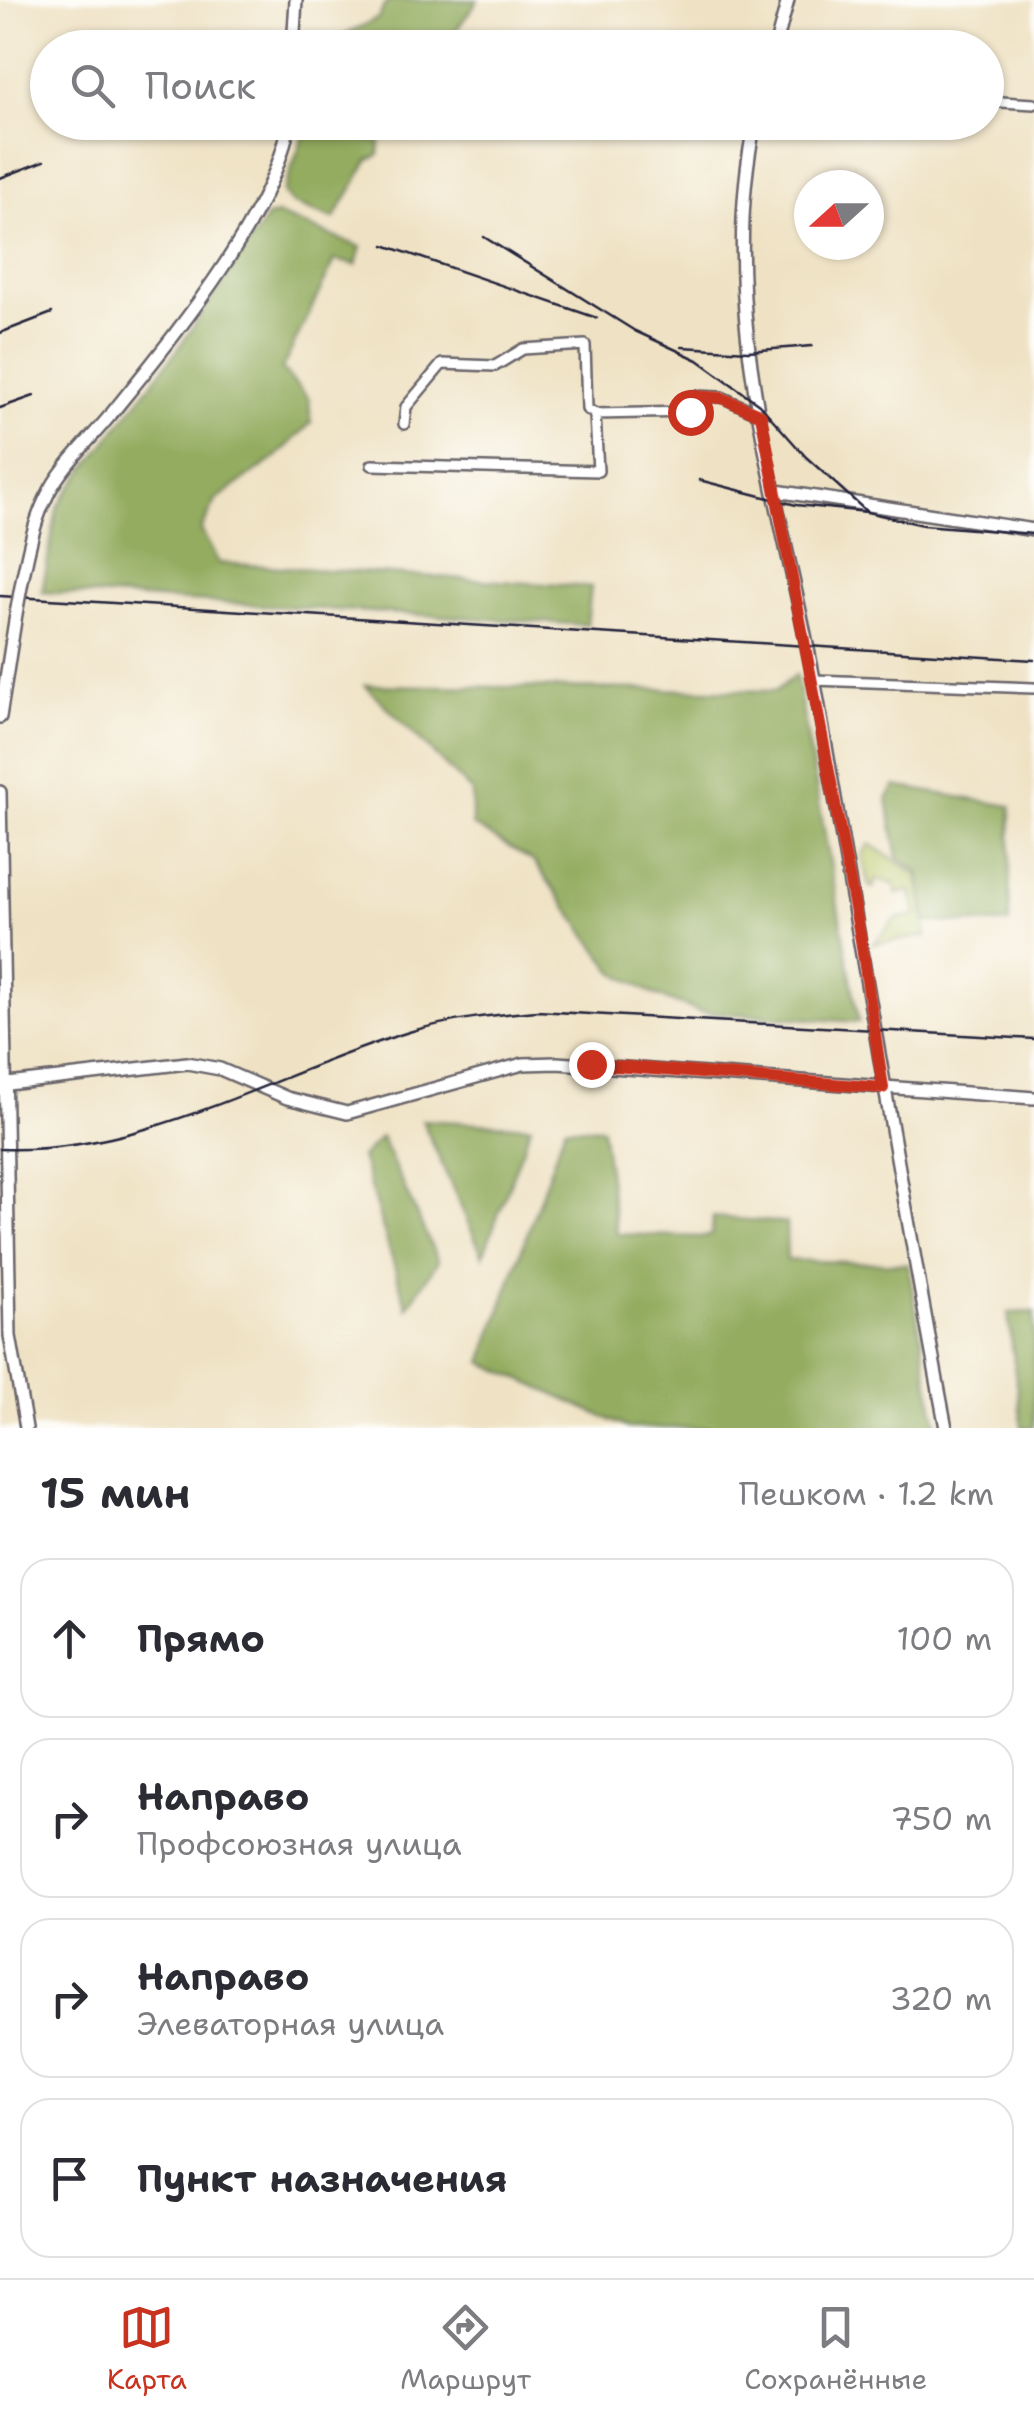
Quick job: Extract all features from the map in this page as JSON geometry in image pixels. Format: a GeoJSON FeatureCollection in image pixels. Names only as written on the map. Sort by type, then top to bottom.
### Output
{"type":"FeatureCollection","features":[{"type":"Feature","properties":{"kind":"main road"},"geometry":{"type":"LineString","coordinates":[[295,30],[296,0]]}},
{"type":"Feature","properties":{"kind":"main road"},"geometry":{"type":"LineString","coordinates":[[779,30],[788,0]]}},
{"type":"Feature","properties":{"kind":"main road"},"geometry":{"type":"LineString","coordinates":[[0,717],[33,532],[49,491],[173,337],[265,198],[282,162],[286,140]]}},
{"type":"Feature","properties":{"kind":"main road"},"geometry":{"type":"LineString","coordinates":[[752,140],[743,184],[741,301],[814,680],[946,1428]]}},
{"type":"Feature","properties":{"kind":"main road"},"geometry":{"type":"LineString","coordinates":[[776,491],[1034,528]]}},
{"type":"Feature","properties":{"kind":"main road"},"geometry":{"type":"LineString","coordinates":[[0,792],[10,1336],[26,1428]]}},
{"type":"Feature","properties":{"kind":"main road"},"geometry":{"type":"LineString","coordinates":[[8,1084],[187,1063],[220,1069],[301,1103],[346,1113],[522,1064],[557,1062],[1034,1098]]}},
{"type":"Feature","properties":{"kind":"street"},"geometry":{"type":"LineString","coordinates":[[1004,103],[1034,104]]}},
{"type":"Feature","properties":{"kind":"street"},"geometry":{"type":"LineString","coordinates":[[404,424],[406,407],[442,364],[495,366],[523,349],[560,344],[585,344],[587,410],[595,414],[690,412],[692,396],[722,398],[761,415]]}},
{"type":"Feature","properties":{"kind":"street"},"geometry":{"type":"LineString","coordinates":[[372,465],[598,471],[595,414]]}},
{"type":"Feature","properties":{"kind":"street"},"geometry":{"type":"LineString","coordinates":[[814,680],[1034,688]]}},
{"type":"Feature","properties":{"kind":"green space"},"geometry":{"type":"Polygon","coordinates":[[[388,0],[478,0],[456,30],[354,30],[378,18],[388,0]]]}},
{"type":"Feature","properties":{"kind":"green space"},"geometry":{"type":"Polygon","coordinates":[[[302,140],[380,142],[379,155],[368,161],[334,219],[291,203],[283,192],[302,140]]]}},
{"type":"Feature","properties":{"kind":"green space"},"geometry":{"type":"Polygon","coordinates":[[[278,215],[361,247],[356,265],[335,260],[282,369],[309,399],[311,423],[274,459],[217,499],[201,530],[219,563],[591,587],[587,625],[42,592],[57,509],[68,491],[178,349],[267,217],[278,215]]]}},
{"type":"Feature","properties":{"kind":"green space"},"geometry":{"type":"Polygon","coordinates":[[[796,675],[859,1022],[700,1012],[655,995],[614,972],[534,862],[472,825],[472,792],[365,685],[776,691],[796,675]]]}},
{"type":"Feature","properties":{"kind":"green space"},"geometry":{"type":"Polygon","coordinates":[[[895,786],[1011,806],[1009,924],[926,922],[919,872],[898,858],[887,799],[895,786]]]}},
{"type":"Feature","properties":{"kind":"green space"},"geometry":{"type":"Polygon","coordinates":[[[870,844],[918,875],[927,936],[873,944],[896,919],[916,915],[911,891],[896,894],[896,885],[876,879],[873,888],[869,886],[862,855],[870,844]]]}},
{"type":"Feature","properties":{"kind":"green space"},"geometry":{"type":"Polygon","coordinates":[[[422,1120],[531,1126],[483,1256],[422,1120]]]}},
{"type":"Feature","properties":{"kind":"green space"},"geometry":{"type":"Polygon","coordinates":[[[565,1127],[602,1128],[617,1234],[704,1237],[711,1235],[713,1217],[786,1223],[787,1260],[908,1264],[937,1428],[628,1428],[482,1362],[565,1127]]]}},
{"type":"Feature","properties":{"kind":"green space"},"geometry":{"type":"Polygon","coordinates":[[[381,1137],[438,1261],[407,1308],[361,1157],[381,1137]]]}},
{"type":"Feature","properties":{"kind":"green space"},"geometry":{"type":"Polygon","coordinates":[[[1034,1312],[1034,1428],[1022,1428],[1008,1313],[1034,1312]]]}},
{"type":"Feature","properties":{"kind":"railway"},"geometry":{"type":"LineString","coordinates":[[0,178],[44,161]]}},
{"type":"Feature","properties":{"kind":"railway"},"geometry":{"type":"LineString","coordinates":[[484,237],[635,331],[698,360],[759,404],[806,457],[867,512],[923,525],[1034,534]]}},
{"type":"Feature","properties":{"kind":"railway"},"geometry":{"type":"LineString","coordinates":[[384,245],[597,318]]}},
{"type":"Feature","properties":{"kind":"railway"},"geometry":{"type":"LineString","coordinates":[[0,333],[52,313]]}},
{"type":"Feature","properties":{"kind":"railway"},"geometry":{"type":"LineString","coordinates":[[682,347],[748,351],[812,346]]}},
{"type":"Feature","properties":{"kind":"railway"},"geometry":{"type":"LineString","coordinates":[[0,408],[34,396]]}},
{"type":"Feature","properties":{"kind":"railway"},"geometry":{"type":"LineString","coordinates":[[699,480],[796,505],[867,512]]}},
{"type":"Feature","properties":{"kind":"railway"},"geometry":{"type":"LineString","coordinates":[[0,596],[1034,660]]}},
{"type":"Feature","properties":{"kind":"railway"},"geometry":{"type":"LineString","coordinates":[[0,1149],[106,1139],[208,1108],[409,1032],[504,1014],[537,1011],[1034,1039]]}},
{"type":"Feature","properties":{"kind":"route"},"geometry":{"type":"LineString","coordinates":[[591,1064],[883,1088],[861,940],[808,646],[761,415],[722,398],[692,396],[690,412]]}}]}
